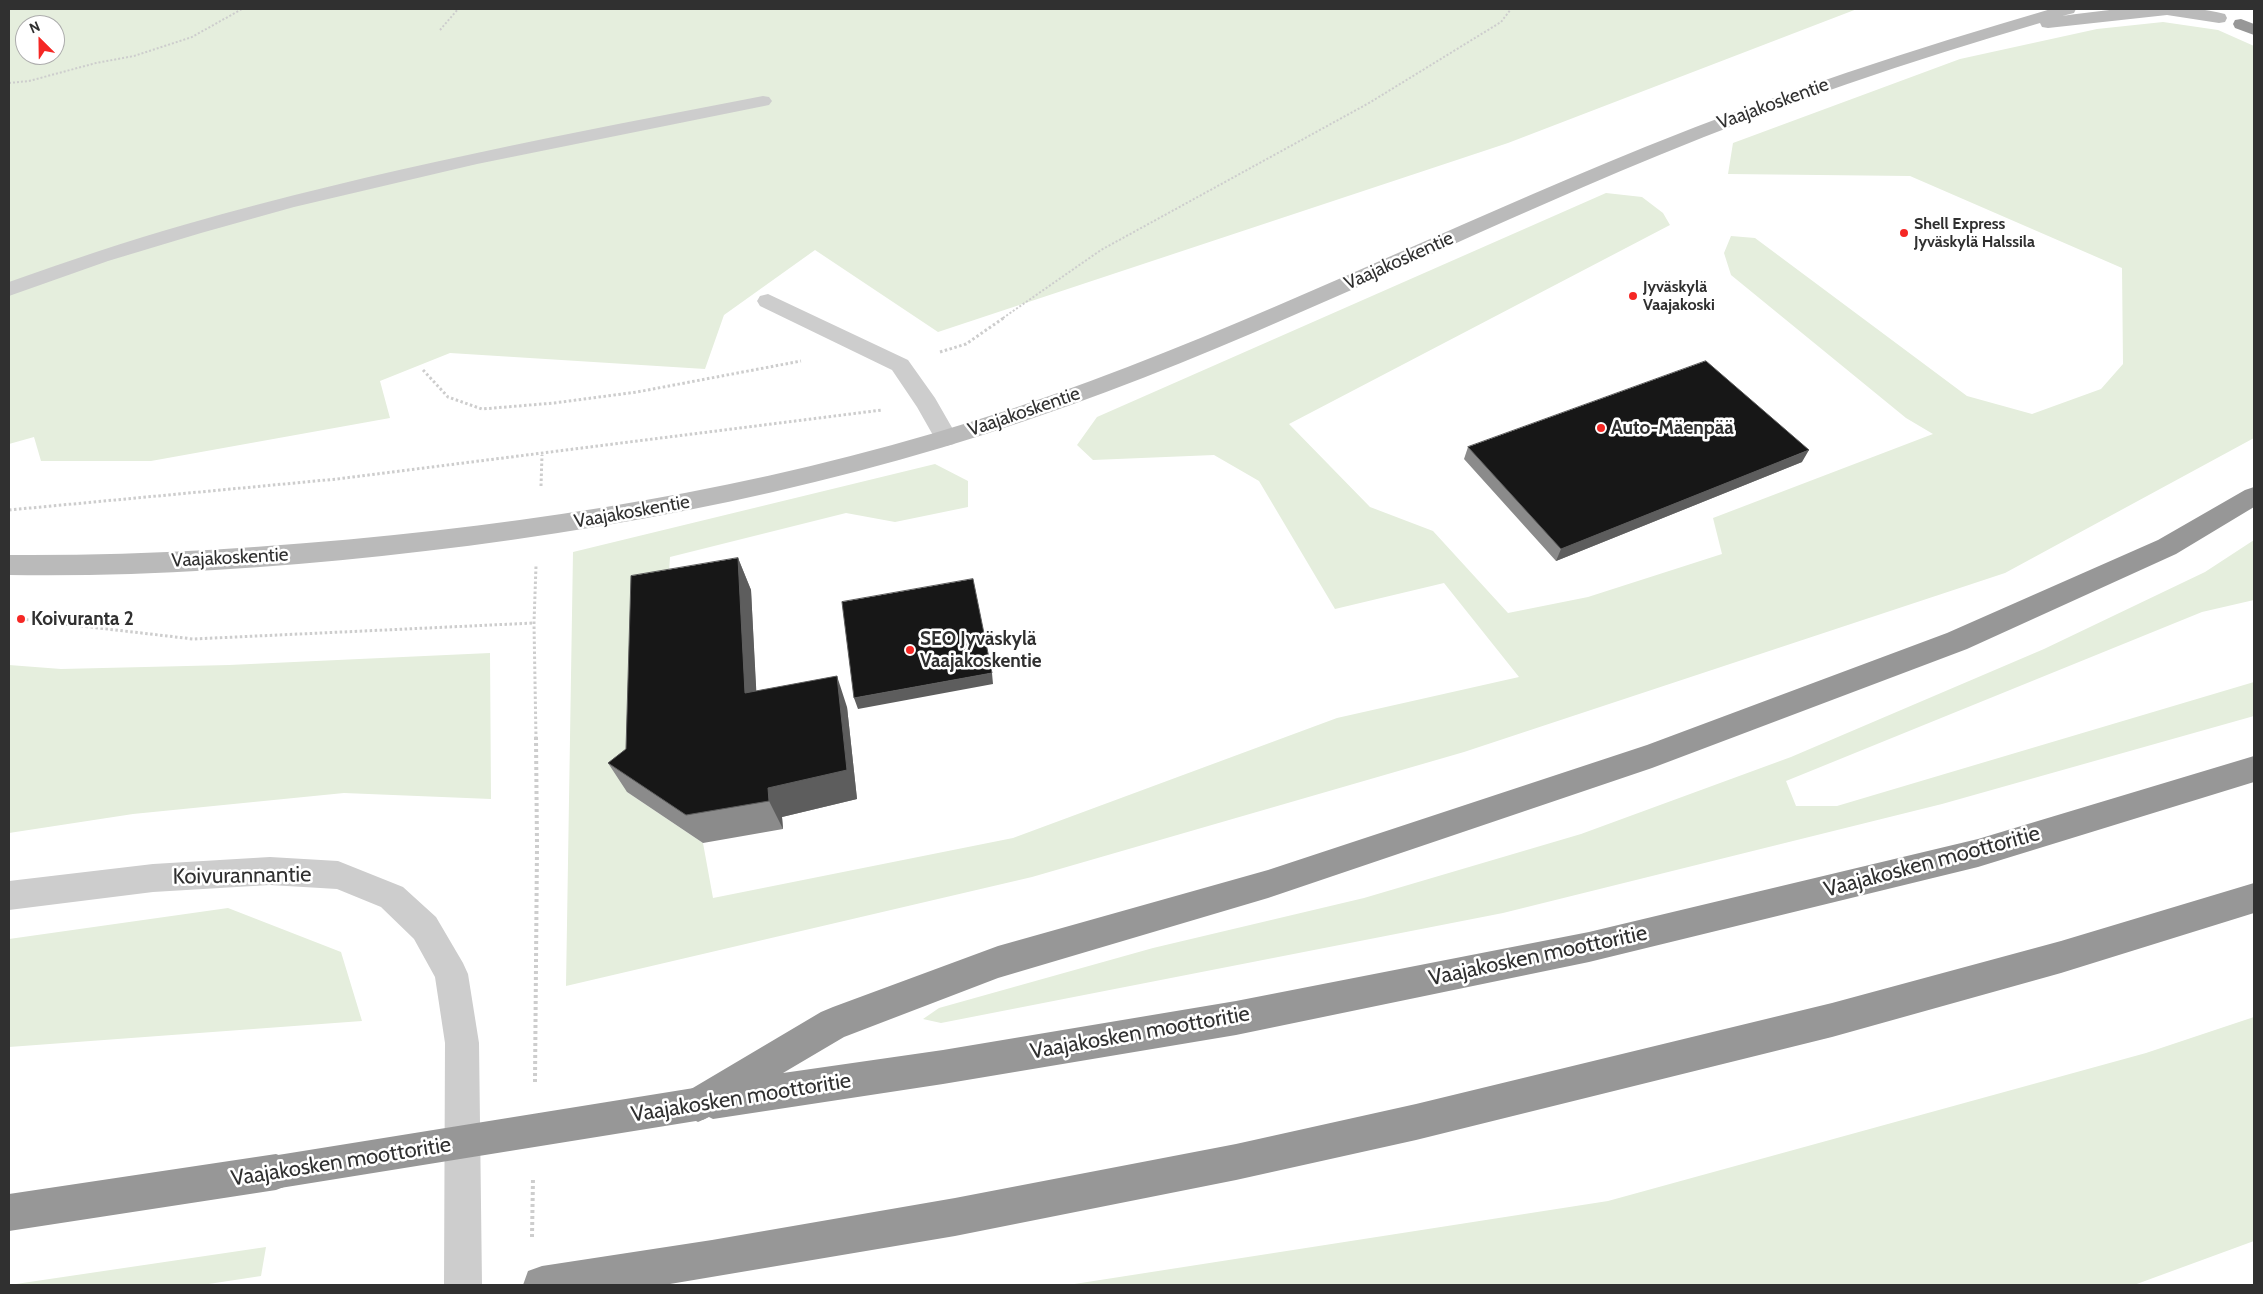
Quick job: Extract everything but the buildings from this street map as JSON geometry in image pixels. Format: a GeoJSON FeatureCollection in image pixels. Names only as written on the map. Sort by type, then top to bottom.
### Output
{"type":"FeatureCollection","features":[{"type":"Feature","properties":{"kind":"highway"},"geometry":{"type":"LineString","coordinates":[[698,1104],[833,1024],[998,962],[1268,884],[1652,756],[1957,641],[2166,547],[2254,496]]}},
{"type":"Feature","properties":{"kind":"highway","name":"Vaajakosken moottoritie"},"geometry":{"type":"LineString","coordinates":[[9,1213],[943,1067],[1227,1019],[1589,947],[1978,853],[2254,769]]}},
{"type":"Feature","properties":{"kind":"highway"},"geometry":{"type":"LineString","coordinates":[[542,1285],[712,1259],[955,1217],[1236,1162],[1416,1122],[1832,1020],[2061,957],[2254,898]]}},
{"type":"Feature","properties":{"kind":"main road","name":"Vaajakoskentie"},"geometry":{"type":"LineString","coordinates":[[9,566],[127,564],[256,558],[409,544],[559,525],[679,504],[804,476],[946,438],[1066,398],[1260,321],[1643,155],[1758,109],[1872,68],[1982,33],[2068,9]]}},
{"type":"Feature","properties":{"kind":"main road"},"geometry":{"type":"LineString","coordinates":[[2195,9],[2250,27]]}},
{"type":"Feature","properties":{"kind":"main road","name":"Vaajakoskentie"},"geometry":{"type":"LineString","coordinates":[[1982,33],[2168,10],[2219,18]]}},
{"type":"Feature","properties":{"kind":"street"},"geometry":{"type":"LineString","coordinates":[[9,289],[54,272],[271,206],[554,142],[763,101]]}},
{"type":"Feature","properties":{"kind":"street"},"geometry":{"type":"LineString","coordinates":[[768,301],[900,365],[927,404],[946,438]]}},
{"type":"Feature","properties":{"kind":"street","name":"Koivurannantie"},"geometry":{"type":"LineString","coordinates":[[9,896],[154,878],[270,871],[338,875],[392,897],[425,928],[451,974],[462,1043],[463,1285]]}},
{"type":"Feature","properties":{"kind":"path"},"geometry":{"type":"LineString","coordinates":[[9,83],[29,82],[96,63],[134,56],[192,37],[242,9]]}},
{"type":"Feature","properties":{"kind":"path"},"geometry":{"type":"LineString","coordinates":[[440,30],[458,9]]}},
{"type":"Feature","properties":{"kind":"path"},"geometry":{"type":"LineString","coordinates":[[900,365],[966,344],[1101,250],[1369,103],[1501,22],[1512,9]]}},
{"type":"Feature","properties":{"kind":"path"},"geometry":{"type":"LineString","coordinates":[[423,370],[448,397],[482,409],[554,403],[637,392],[868,349]]}},
{"type":"Feature","properties":{"kind":"path"},"geometry":{"type":"LineString","coordinates":[[9,510],[98,503],[542,455],[927,404]]}},
{"type":"Feature","properties":{"kind":"path"},"geometry":{"type":"LineString","coordinates":[[541,490],[542,455]]}},
{"type":"Feature","properties":{"kind":"path"},"geometry":{"type":"LineString","coordinates":[[537,558],[534,623],[537,1032]]}},
{"type":"Feature","properties":{"kind":"path"},"geometry":{"type":"LineString","coordinates":[[21,619],[193,639],[534,623]]}},
{"type":"Feature","properties":{"kind":"green space"},"geometry":{"type":"Polygon","coordinates":[[[9,9],[1857,9],[1508,143],[938,332],[815,250],[724,315],[705,369],[450,353],[380,381],[390,418],[151,461],[41,461],[34,437],[9,444],[9,9]]]}},
{"type":"Feature","properties":{"kind":"green space"},"geometry":{"type":"Polygon","coordinates":[[[2163,22],[2218,30],[2254,46],[2254,438],[2005,573],[1464,752],[1032,877],[566,986],[573,552],[935,464],[968,481],[968,507],[895,522],[846,513],[670,557],[667,605],[627,792],[703,843],[713,898],[1013,838],[1337,718],[1519,677],[1444,583],[1335,609],[1259,481],[1214,455],[1093,460],[1077,445],[1097,417],[1606,193],[1642,197],[1663,213],[1670,225],[1289,424],[1370,507],[1433,531],[1508,613],[1588,597],[1722,554],[1713,518],[1933,434],[1906,418],[1731,275],[1724,253],[1731,236],[1755,238],[1967,396],[2032,414],[2101,389],[2123,364],[2122,268],[1910,176],[1728,174],[1733,143],[1960,59],[2097,29],[2163,22]]]}},
{"type":"Feature","properties":{"kind":"green space"},"geometry":{"type":"Polygon","coordinates":[[[2254,540],[2254,600],[2202,612],[1786,781],[1796,806],[1837,806],[2254,682],[2254,716],[1942,804],[1503,913],[941,1023],[923,1019],[939,1008],[1153,948],[1364,898],[1581,834],[1791,757],[2044,649],[2205,572],[2254,540]]]}},
{"type":"Feature","properties":{"kind":"green space"},"geometry":{"type":"Polygon","coordinates":[[[490,653],[491,799],[344,793],[133,814],[9,833],[9,665],[61,669],[229,665],[490,653]]]}},
{"type":"Feature","properties":{"kind":"green space"},"geometry":{"type":"Polygon","coordinates":[[[228,908],[341,952],[362,1021],[9,1047],[9,939],[228,908]]]}},
{"type":"Feature","properties":{"kind":"green space"},"geometry":{"type":"Polygon","coordinates":[[[2254,1017],[2254,1241],[2134,1285],[1068,1285],[1608,1201],[2146,1053],[2254,1017]]]}},
{"type":"Feature","properties":{"kind":"green space"},"geometry":{"type":"Polygon","coordinates":[[[266,1247],[261,1276],[202,1285],[9,1285],[266,1247]]]}},
{"type":"Feature","properties":{"kind":"place","name":"Shell Express Jyväskylä Halssila"},"geometry":{"type":"Point","coordinates":[1904,233]}},
{"type":"Feature","properties":{"kind":"place","name":"Jyväskylä Vaajakoski"},"geometry":{"type":"Point","coordinates":[1633,296]}},
{"type":"Feature","properties":{"kind":"place","name":"Auto-Mäenpää"},"geometry":{"type":"Point","coordinates":[1601,428]}},
{"type":"Feature","properties":{"kind":"place","name":"Koivuranta 2"},"geometry":{"type":"Point","coordinates":[21,619]}},
{"type":"Feature","properties":{"kind":"place","name":"SEO Jyväskylä Vaajakoskentie"},"geometry":{"type":"Point","coordinates":[910,650]}}]}
